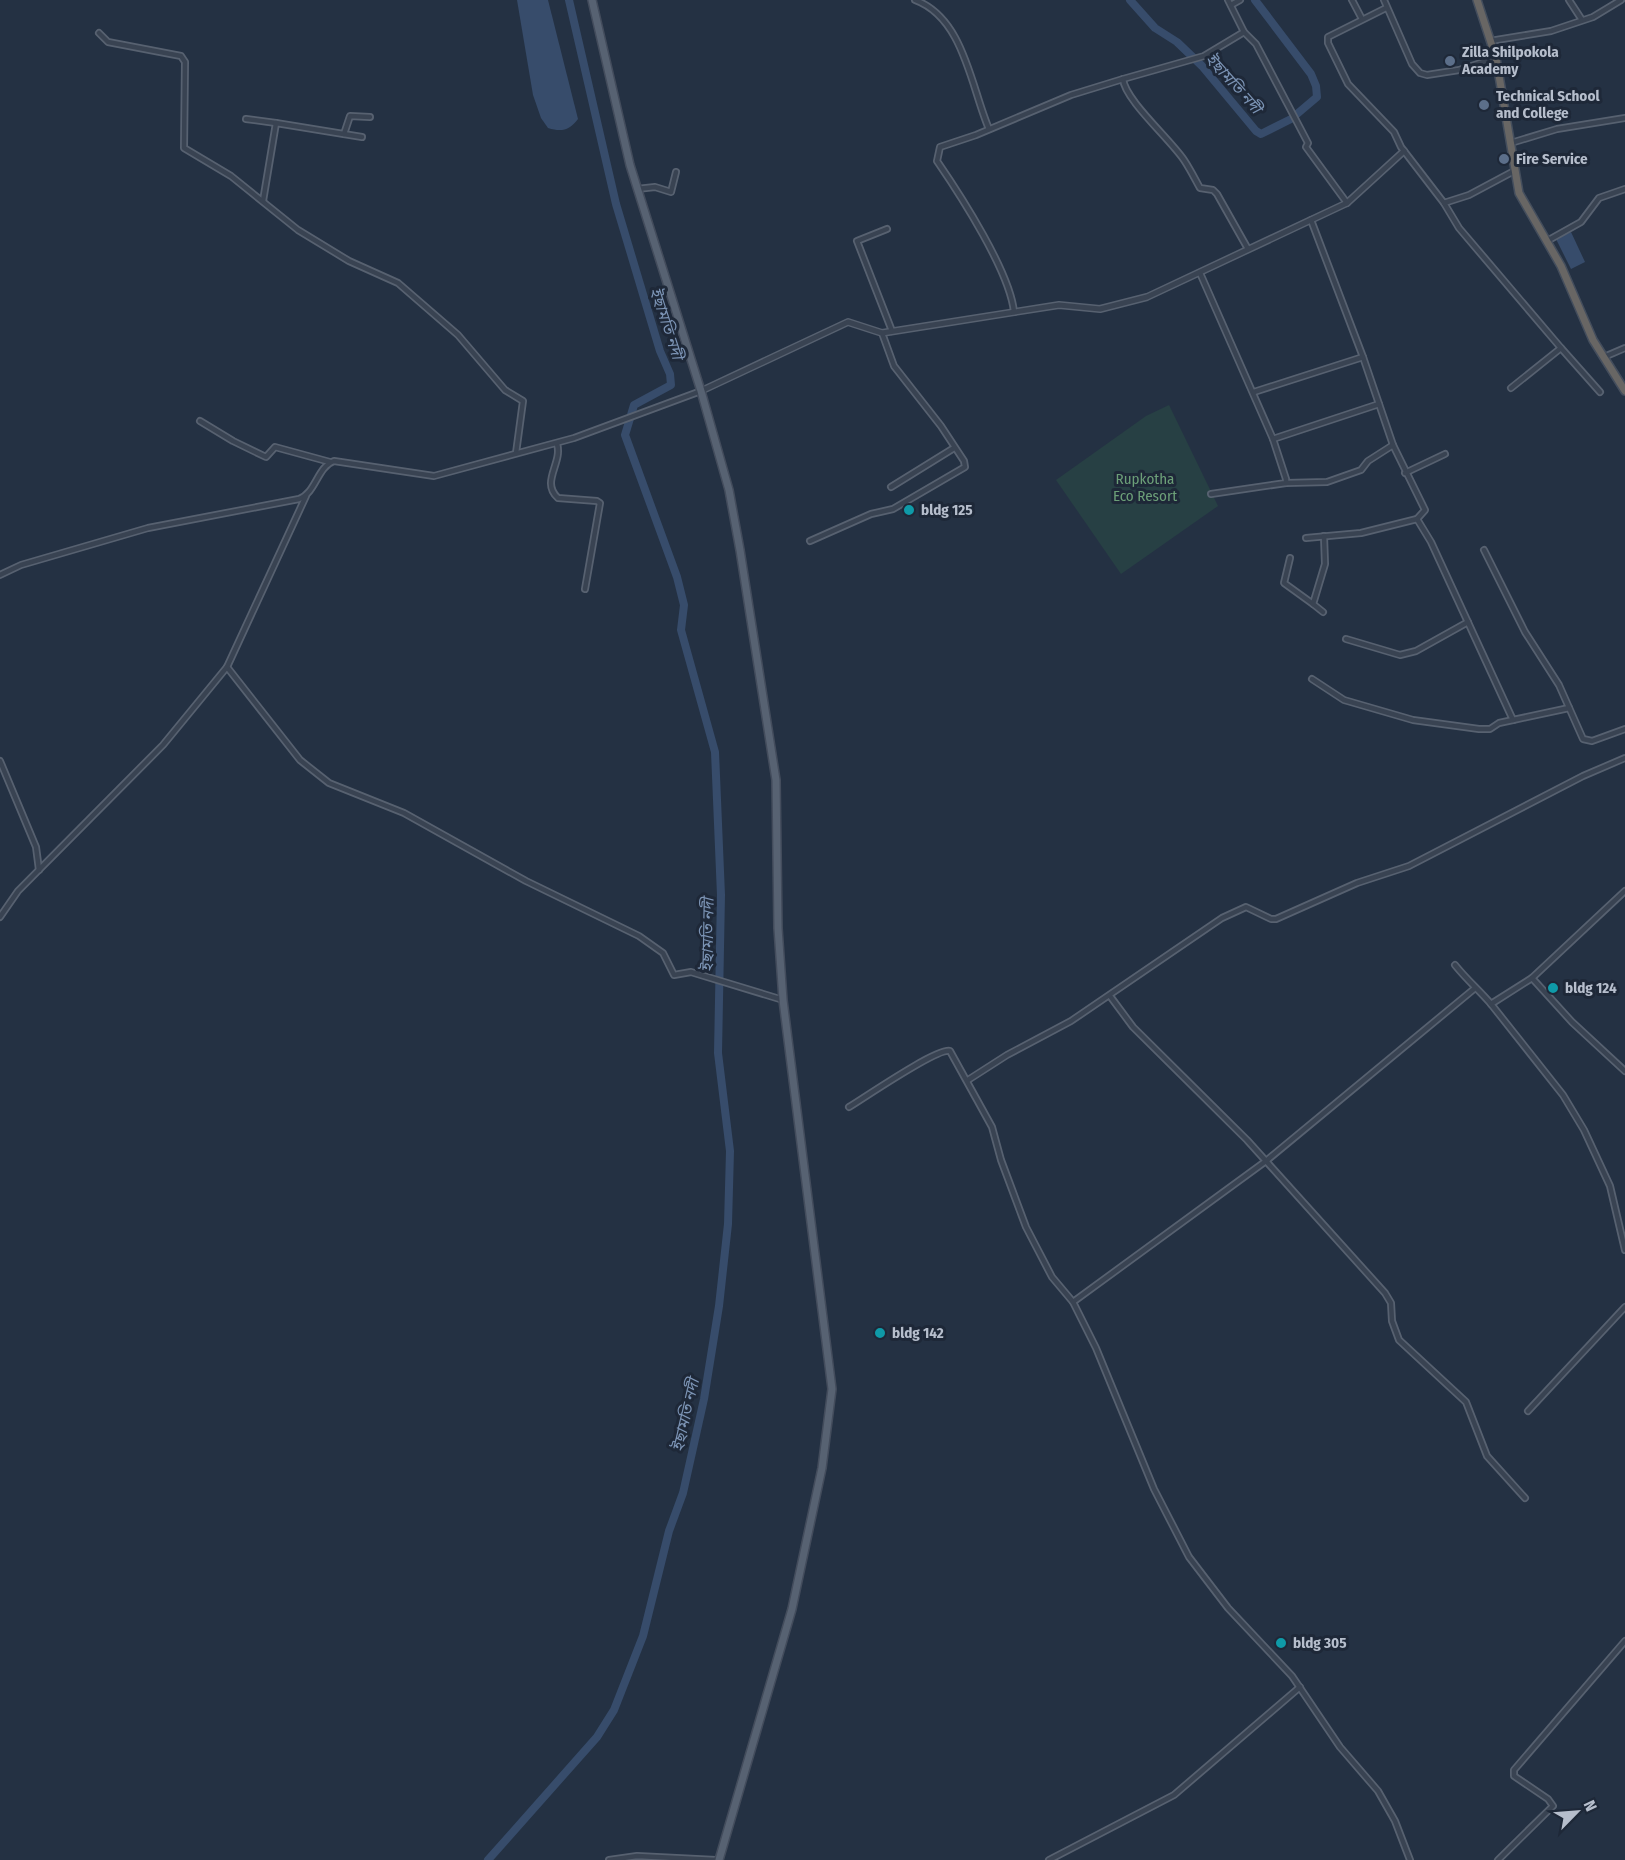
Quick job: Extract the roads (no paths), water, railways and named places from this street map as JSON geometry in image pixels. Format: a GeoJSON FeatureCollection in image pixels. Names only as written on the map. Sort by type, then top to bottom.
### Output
{"type":"FeatureCollection","features":[{"type":"Feature","properties":{"kind":"highway"},"geometry":{"type":"LineString","coordinates":[[1477,0],[1496,58],[1519,193],[1562,266],[1593,340],[1625,391]]}},
{"type":"Feature","properties":{"kind":"main road"},"geometry":{"type":"LineString","coordinates":[[592,0],[621,129],[729,490],[773,749],[777,792],[778,928],[783,1000],[832,1389],[832,1407],[787,1632],[718,1860]]}},
{"type":"Feature","properties":{"kind":"street"},"geometry":{"type":"LineString","coordinates":[[915,0],[928,5],[958,42],[989,129]]}},
{"type":"Feature","properties":{"kind":"street"},"geometry":{"type":"LineString","coordinates":[[1240,0],[1229,3],[1244,32],[1256,44],[1289,104],[1294,120],[1308,143],[1306,147],[1311,156],[1347,203]]}},
{"type":"Feature","properties":{"kind":"street"},"geometry":{"type":"LineString","coordinates":[[1352,0],[1362,19]]}},
{"type":"Feature","properties":{"kind":"street"},"geometry":{"type":"LineString","coordinates":[[1384,0],[1412,64],[1420,73],[1427,75],[1459,70],[1496,58]]}},
{"type":"Feature","properties":{"kind":"street"},"geometry":{"type":"LineString","coordinates":[[1569,0],[1582,20]]}},
{"type":"Feature","properties":{"kind":"street"},"geometry":{"type":"LineString","coordinates":[[1490,41],[1551,31],[1593,17],[1621,0]]}},
{"type":"Feature","properties":{"kind":"street"},"geometry":{"type":"LineString","coordinates":[[1386,9],[1328,37],[1328,43],[1348,84],[1394,132],[1404,151],[1444,203],[1459,228],[1600,392]]}},
{"type":"Feature","properties":{"kind":"street"},"geometry":{"type":"LineString","coordinates":[[1014,312],[1013,298],[1005,278],[961,196],[936,158],[944,145],[1060,99],[1204,56],[1244,32]]}},
{"type":"Feature","properties":{"kind":"street"},"geometry":{"type":"LineString","coordinates":[[99,33],[108,42],[181,56],[185,62],[184,148],[231,176],[298,230],[350,261],[398,284],[458,335],[505,390],[523,401],[516,453]]}},
{"type":"Feature","properties":{"kind":"street"},"geometry":{"type":"LineString","coordinates":[[1123,79],[1124,86],[1132,99],[1184,159],[1200,188],[1213,190],[1217,194],[1248,249]]}},
{"type":"Feature","properties":{"kind":"street"},"geometry":{"type":"LineString","coordinates":[[344,134],[350,116],[370,117]]}},
{"type":"Feature","properties":{"kind":"street"},"geometry":{"type":"LineString","coordinates":[[246,118],[362,137]]}},
{"type":"Feature","properties":{"kind":"street"},"geometry":{"type":"LineString","coordinates":[[1511,143],[1557,129],[1625,118]]}},
{"type":"Feature","properties":{"kind":"street"},"geometry":{"type":"LineString","coordinates":[[263,201],[276,123]]}},
{"type":"Feature","properties":{"kind":"street"},"geometry":{"type":"LineString","coordinates":[[200,421],[233,441],[266,456],[275,447],[330,462],[339,461],[427,477],[557,444],[656,410],[701,392],[848,322],[882,333],[1059,305],[1100,309],[1147,297],[1347,203],[1404,151]]}},
{"type":"Feature","properties":{"kind":"street"},"geometry":{"type":"LineString","coordinates":[[1444,203],[1469,195],[1514,171]]}},
{"type":"Feature","properties":{"kind":"street"},"geometry":{"type":"LineString","coordinates":[[638,189],[655,187],[671,192],[676,172]]}},
{"type":"Feature","properties":{"kind":"street"},"geometry":{"type":"LineString","coordinates":[[1547,241],[1581,222],[1599,198],[1625,189]]}},
{"type":"Feature","properties":{"kind":"street"},"geometry":{"type":"LineString","coordinates":[[1306,538],[1361,533],[1417,519],[1425,510],[1393,445],[1364,357],[1311,220]]}},
{"type":"Feature","properties":{"kind":"street"},"geometry":{"type":"LineString","coordinates":[[887,229],[857,242],[892,331]]}},
{"type":"Feature","properties":{"kind":"street"},"geometry":{"type":"LineString","coordinates":[[1200,273],[1254,392],[1273,439],[1286,483]]}},
{"type":"Feature","properties":{"kind":"street"},"geometry":{"type":"LineString","coordinates":[[810,541],[871,514],[893,509],[963,469],[965,464],[891,361],[882,333]]}},
{"type":"Feature","properties":{"kind":"street"},"geometry":{"type":"LineString","coordinates":[[1511,388],[1561,348]]}},
{"type":"Feature","properties":{"kind":"street"},"geometry":{"type":"LineString","coordinates":[[1604,357],[1625,348]]}},
{"type":"Feature","properties":{"kind":"street"},"geometry":{"type":"LineString","coordinates":[[1254,392],[1364,357]]}},
{"type":"Feature","properties":{"kind":"street"},"geometry":{"type":"LineString","coordinates":[[1273,439],[1379,404]]}},
{"type":"Feature","properties":{"kind":"street"},"geometry":{"type":"LineString","coordinates":[[557,444],[557,458],[550,483],[554,494],[558,498],[600,503],[585,589]]}},
{"type":"Feature","properties":{"kind":"street"},"geometry":{"type":"LineString","coordinates":[[1211,494],[1286,483],[1327,482],[1361,470],[1368,461],[1393,445]]}},
{"type":"Feature","properties":{"kind":"street"},"geometry":{"type":"LineString","coordinates":[[891,487],[954,448]]}},
{"type":"Feature","properties":{"kind":"street"},"geometry":{"type":"LineString","coordinates":[[1405,473],[1445,454]]}},
{"type":"Feature","properties":{"kind":"street"},"geometry":{"type":"LineString","coordinates":[[0,917],[18,891],[163,746],[227,667],[306,496],[330,462]]}},
{"type":"Feature","properties":{"kind":"street"},"geometry":{"type":"LineString","coordinates":[[0,575],[21,565],[148,528],[306,496]]}},
{"type":"Feature","properties":{"kind":"street"},"geometry":{"type":"LineString","coordinates":[[1417,519],[1513,720]]}},
{"type":"Feature","properties":{"kind":"street"},"geometry":{"type":"LineString","coordinates":[[1313,604],[1324,564],[1324,536]]}},
{"type":"Feature","properties":{"kind":"street"},"geometry":{"type":"LineString","coordinates":[[1484,550],[1525,632],[1559,685],[1583,739],[1593,741],[1625,729]]}},
{"type":"Feature","properties":{"kind":"street"},"geometry":{"type":"LineString","coordinates":[[1290,558],[1284,583],[1323,612]]}},
{"type":"Feature","properties":{"kind":"street"},"geometry":{"type":"LineString","coordinates":[[1346,639],[1400,655],[1416,651],[1468,622]]}},
{"type":"Feature","properties":{"kind":"street"},"geometry":{"type":"LineString","coordinates":[[227,667],[300,759],[329,783],[404,813],[526,881],[639,936],[663,953],[674,975],[691,972],[783,1000]]}},
{"type":"Feature","properties":{"kind":"street"},"geometry":{"type":"LineString","coordinates":[[1312,679],[1344,700],[1413,720],[1479,729],[1490,729],[1499,723],[1569,708]]}},
{"type":"Feature","properties":{"kind":"street"},"geometry":{"type":"LineString","coordinates":[[968,1080],[1110,996],[1212,925],[1241,908],[1252,908],[1271,920],[1276,919],[1358,883],[1409,866],[1583,776],[1625,758]]}},
{"type":"Feature","properties":{"kind":"street"},"geometry":{"type":"LineString","coordinates":[[0,761],[36,847],[39,870]]}},
{"type":"Feature","properties":{"kind":"street"},"geometry":{"type":"LineString","coordinates":[[1491,1004],[1532,978],[1625,891]]}},
{"type":"Feature","properties":{"kind":"street"},"geometry":{"type":"LineString","coordinates":[[1620,896],[1625,902]]}},
{"type":"Feature","properties":{"kind":"street"},"geometry":{"type":"LineString","coordinates":[[1455,965],[1474,989],[1479,990],[1491,1004],[1563,1095],[1584,1130],[1610,1186],[1625,1250]]}},
{"type":"Feature","properties":{"kind":"street"},"geometry":{"type":"LineString","coordinates":[[1532,978],[1572,1022],[1625,1071]]}},
{"type":"Feature","properties":{"kind":"street"},"geometry":{"type":"LineString","coordinates":[[1073,1302],[1266,1161],[1474,989]]}},
{"type":"Feature","properties":{"kind":"street"},"geometry":{"type":"LineString","coordinates":[[1110,996],[1132,1027],[1266,1161],[1385,1293],[1391,1303],[1392,1320],[1399,1340],[1466,1402],[1487,1456],[1525,1498]]}},
{"type":"Feature","properties":{"kind":"street"},"geometry":{"type":"LineString","coordinates":[[849,1107],[947,1049],[968,1080],[992,1127],[1000,1160],[1026,1227],[1052,1277],[1073,1302],[1096,1348],[1154,1488],[1189,1557],[1228,1608],[1266,1646],[1300,1687],[1340,1747],[1378,1791],[1395,1821],[1410,1860]]}},
{"type":"Feature","properties":{"kind":"street"},"geometry":{"type":"LineString","coordinates":[[1528,1411],[1625,1307]]}},
{"type":"Feature","properties":{"kind":"street"},"geometry":{"type":"LineString","coordinates":[[1498,1860],[1553,1806],[1548,1799],[1516,1778],[1514,1770],[1625,1641]]}},
{"type":"Feature","properties":{"kind":"street"},"geometry":{"type":"LineString","coordinates":[[1049,1860],[1174,1795],[1300,1687]]}},
{"type":"Feature","properties":{"kind":"street"},"geometry":{"type":"LineString","coordinates":[[609,1860],[637,1856],[718,1860]]}},
{"type":"Feature","properties":{"kind":"water"},"geometry":{"type":"Polygon","coordinates":[[[517,0],[548,0],[578,119],[568,128],[557,130],[548,128],[541,118],[533,95],[517,0]]]}},
{"type":"Feature","properties":{"kind":"water"},"geometry":{"type":"Polygon","coordinates":[[[1571,232],[1585,262],[1571,269],[1556,239],[1571,232]]]}},
{"type":"Feature","properties":{"kind":"waterway","name":"ইছামতি নদী"},"geometry":{"type":"LineString","coordinates":[[488,1860],[597,1737],[614,1710],[643,1636],[669,1531],[683,1493],[704,1399],[719,1306],[728,1224],[730,1151],[718,1053],[721,895],[715,752],[681,630],[684,605],[677,577],[625,435],[634,405],[671,385],[670,374],[660,351],[616,204],[569,0]]}},
{"type":"Feature","properties":{"kind":"waterway","name":"ইছামতি নদী"},"geometry":{"type":"LineString","coordinates":[[1130,0],[1155,28],[1177,42],[1202,66],[1256,131],[1261,134],[1291,119],[1317,97],[1316,86],[1311,74],[1255,0]]}},
{"type":"Feature","properties":{"kind":"place","name":"Zilla Shilpokola Academy"},"geometry":{"type":"Point","coordinates":[1450,61]}},
{"type":"Feature","properties":{"kind":"place","name":"Technical School and College"},"geometry":{"type":"Point","coordinates":[1484,105]}},
{"type":"Feature","properties":{"kind":"place","name":"Fire Service"},"geometry":{"type":"Point","coordinates":[1504,159]}},
{"type":"Feature","properties":{"kind":"place","name":"bldg 125"},"geometry":{"type":"Point","coordinates":[909,510]}},
{"type":"Feature","properties":{"kind":"place","name":"bldg 124"},"geometry":{"type":"Point","coordinates":[1553,988]}},
{"type":"Feature","properties":{"kind":"place","name":"bldg 142"},"geometry":{"type":"Point","coordinates":[880,1333]}},
{"type":"Feature","properties":{"kind":"place","name":"bldg 305"},"geometry":{"type":"Point","coordinates":[1281,1643]}},
{"type":"Feature","properties":{"kind":"park label","name":"Rupkotha Eco Resort"},"geometry":{"type":"Point","coordinates":[1145,488]}}]}
